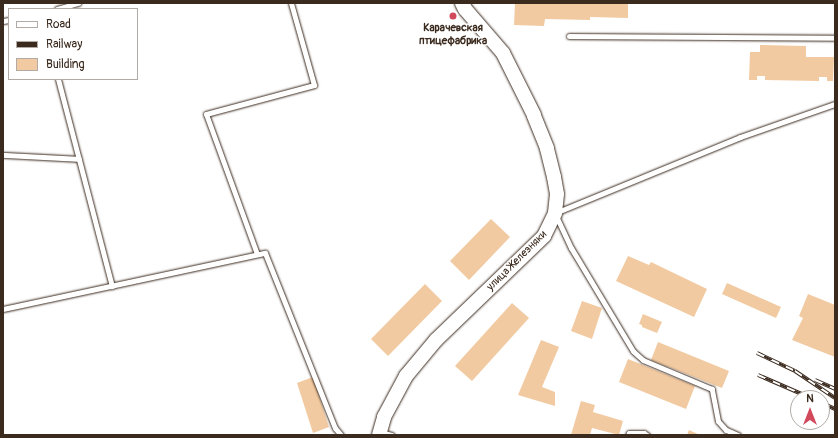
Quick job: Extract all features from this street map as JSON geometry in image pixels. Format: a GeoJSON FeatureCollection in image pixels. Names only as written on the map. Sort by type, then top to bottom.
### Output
{"type":"FeatureCollection","features":[{"type":"Feature","properties":{"kind":"street","name":"улица Железняки"},"geometry":{"type":"LineString","coordinates":[[383,434],[384,417],[406,376],[436,340],[544,236],[555,213],[556,194],[554,177],[547,148],[534,115],[503,53],[465,9],[462,3]]}},
{"type":"Feature","properties":{"kind":"lane"},"geometry":{"type":"LineString","coordinates":[[60,8],[78,3]]}},
{"type":"Feature","properties":{"kind":"lane"},"geometry":{"type":"LineString","coordinates":[[257,254],[206,114],[314,85],[291,3]]}},
{"type":"Feature","properties":{"kind":"lane"},"geometry":{"type":"LineString","coordinates":[[568,36],[835,38]]}},
{"type":"Feature","properties":{"kind":"lane"},"geometry":{"type":"LineString","coordinates":[[58,80],[112,286]]}},
{"type":"Feature","properties":{"kind":"lane"},"geometry":{"type":"LineString","coordinates":[[738,435],[726,430],[718,421],[712,389],[643,360],[633,351],[571,248],[555,213],[740,137],[835,104]]}},
{"type":"Feature","properties":{"kind":"lane"},"geometry":{"type":"LineString","coordinates":[[3,155],[79,158]]}},
{"type":"Feature","properties":{"kind":"lane"},"geometry":{"type":"LineString","coordinates":[[3,309],[265,253],[335,428],[341,435]]}},
{"type":"Feature","properties":{"kind":"lane"},"geometry":{"type":"LineString","coordinates":[[628,435],[629,433],[644,433],[647,435]]}},
{"type":"Feature","properties":{"kind":"building"},"geometry":{"type":"Polygon","coordinates":[[[515,3],[628,3],[628,18],[590,17],[590,20],[545,19],[544,26],[514,25],[515,3]]]}},
{"type":"Feature","properties":{"kind":"building"},"geometry":{"type":"Polygon","coordinates":[[[760,45],[806,46],[806,57],[834,57],[833,81],[827,81],[827,77],[819,77],[819,81],[765,80],[765,76],[757,76],[757,80],[749,80],[750,52],[760,52],[760,45]]]}},
{"type":"Feature","properties":{"kind":"building"},"geometry":{"type":"Polygon","coordinates":[[[491,219],[510,237],[469,280],[450,261],[491,219]]]}},
{"type":"Feature","properties":{"kind":"building"},"geometry":{"type":"Polygon","coordinates":[[[628,256],[649,265],[651,262],[707,289],[694,317],[616,281],[628,256]]]}},
{"type":"Feature","properties":{"kind":"building"},"geometry":{"type":"Polygon","coordinates":[[[727,283],[781,307],[776,318],[722,294],[727,283]]]}},
{"type":"Feature","properties":{"kind":"building"},"geometry":{"type":"Polygon","coordinates":[[[425,284],[442,301],[388,356],[371,339],[425,284]]]}},
{"type":"Feature","properties":{"kind":"building"},"geometry":{"type":"Polygon","coordinates":[[[808,294],[835,305],[835,357],[792,340],[803,318],[799,316],[808,294]]]}},
{"type":"Feature","properties":{"kind":"building"},"geometry":{"type":"Polygon","coordinates":[[[582,301],[602,308],[592,339],[571,331],[582,301]]]}},
{"type":"Feature","properties":{"kind":"building"},"geometry":{"type":"Polygon","coordinates":[[[512,303],[529,318],[472,381],[455,366],[512,303]]]}},
{"type":"Feature","properties":{"kind":"building"},"geometry":{"type":"Polygon","coordinates":[[[643,314],[662,322],[657,333],[642,327],[642,325],[639,324],[643,314]]]}},
{"type":"Feature","properties":{"kind":"building"},"geometry":{"type":"Polygon","coordinates":[[[541,340],[559,347],[542,387],[555,392],[555,406],[518,395],[541,340]]]}},
{"type":"Feature","properties":{"kind":"building"},"geometry":{"type":"Polygon","coordinates":[[[658,342],[729,371],[722,388],[651,360],[658,342]]]}},
{"type":"Feature","properties":{"kind":"building"},"geometry":{"type":"Polygon","coordinates":[[[628,359],[695,386],[686,409],[619,382],[628,359]]]}},
{"type":"Feature","properties":{"kind":"building"},"geometry":{"type":"Polygon","coordinates":[[[313,377],[329,427],[313,433],[297,383],[313,377]]]}},
{"type":"Feature","properties":{"kind":"building"},"geometry":{"type":"Polygon","coordinates":[[[581,401],[595,405],[593,412],[623,421],[619,435],[592,428],[590,435],[571,435],[581,401]]]}},
{"type":"Feature","properties":{"kind":"building"},"geometry":{"type":"Polygon","coordinates":[[[689,430],[700,435],[687,435],[689,430]]]}},
{"type":"Feature","properties":{"kind":"railway"},"geometry":{"type":"LineString","coordinates":[[757,353],[795,371],[835,398]]}},
{"type":"Feature","properties":{"kind":"railway"},"geometry":{"type":"LineString","coordinates":[[758,375],[793,390]]}},
{"type":"Feature","properties":{"kind":"railway"},"geometry":{"type":"LineString","coordinates":[[815,380],[835,389]]}},
{"type":"Feature","properties":{"kind":"railway"},"geometry":{"type":"LineString","coordinates":[[830,407],[835,409]]}},
{"type":"Feature","properties":{"kind":"place","name":"Карачевская птицефабрика"},"geometry":{"type":"Point","coordinates":[453,16]}}]}
